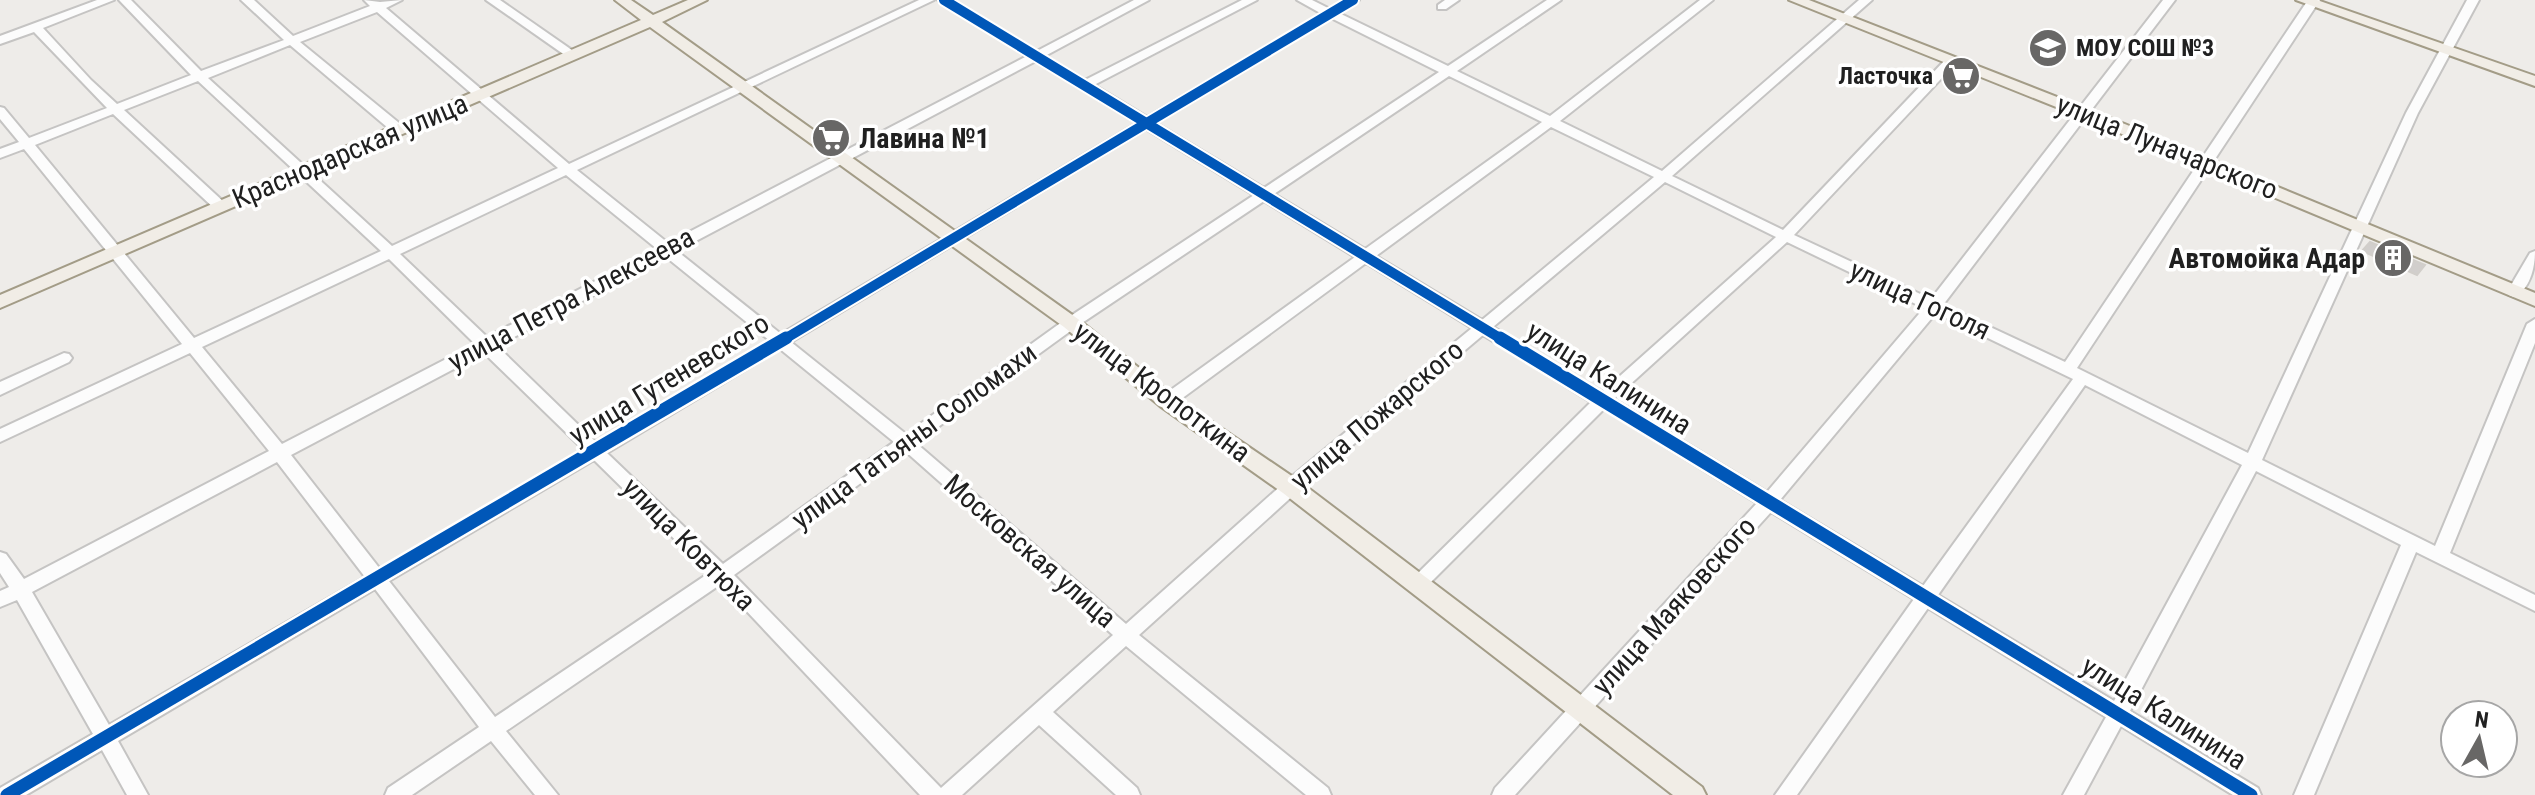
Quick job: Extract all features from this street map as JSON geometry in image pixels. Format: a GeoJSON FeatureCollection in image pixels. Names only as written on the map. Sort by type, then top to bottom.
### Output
{"type":"FeatureCollection","features":[{"type":"Feature","properties":{"kind":"main road","name":"улица Кропоткина"},"geometry":{"type":"LineString","coordinates":[[622,0],[1071,323],[1167,401],[1291,487],[1693,795]]}},
{"type":"Feature","properties":{"kind":"main road","name":"Краснодарская улица"},"geometry":{"type":"LineString","coordinates":[[0,302],[700,0]]}},
{"type":"Feature","properties":{"kind":"main road","name":"улица Луначарского"},"geometry":{"type":"LineString","coordinates":[[1796,0],[2082,112],[2535,300]]}},
{"type":"Feature","properties":{"kind":"main road"},"geometry":{"type":"LineString","coordinates":[[2309,1],[2535,81]]}},
{"type":"Feature","properties":{"kind":"street"},"geometry":{"type":"LineString","coordinates":[[0,40],[108,0]]}},
{"type":"Feature","properties":{"kind":"street","name":"улица Ковтюха"},"geometry":{"type":"LineString","coordinates":[[125,0],[201,78],[390,252],[722,574],[934,795]]}},
{"type":"Feature","properties":{"kind":"street"},"geometry":{"type":"LineString","coordinates":[[247,0],[399,130]]}},
{"type":"Feature","properties":{"kind":"street"},"geometry":{"type":"LineString","coordinates":[[0,154],[201,78],[374,3],[396,0]]}},
{"type":"Feature","properties":{"kind":"street"},"geometry":{"type":"LineString","coordinates":[[492,0],[573,55]]}},
{"type":"Feature","properties":{"kind":"street"},"geometry":{"type":"LineString","coordinates":[[0,436],[928,0]]}},
{"type":"Feature","properties":{"kind":"street","name":"улица Калинина"},"geometry":{"type":"LineString","coordinates":[[944,0],[2251,795]]}},
{"type":"Feature","properties":{"kind":"street","name":"улица Петра Алексеева"},"geometry":{"type":"LineString","coordinates":[[0,600],[1143,0]]}},
{"type":"Feature","properties":{"kind":"street"},"geometry":{"type":"LineString","coordinates":[[1085,85],[1251,0]]}},
{"type":"Feature","properties":{"kind":"street","name":"улица Гоголя"},"geometry":{"type":"LineString","coordinates":[[1303,0],[2075,374],[2535,604]]}},
{"type":"Feature","properties":{"kind":"street","name":"улица Гутеневского"},"geometry":{"type":"LineString","coordinates":[[7,795],[595,452],[1353,0]]}},
{"type":"Feature","properties":{"kind":"street"},"geometry":{"type":"LineString","coordinates":[[1442,7],[1453,0]]}},
{"type":"Feature","properties":{"kind":"street","name":"улица Татьяны Соломахи"},"geometry":{"type":"LineString","coordinates":[[395,795],[722,574],[1071,323],[1555,0]]}},
{"type":"Feature","properties":{"kind":"street"},"geometry":{"type":"LineString","coordinates":[[1167,401],[1551,121],[1707,0]]}},
{"type":"Feature","properties":{"kind":"street","name":"улица Пожарского"},"geometry":{"type":"LineString","coordinates":[[947,795],[1291,487],[1664,176],[1866,0]]}},
{"type":"Feature","properties":{"kind":"street","name":"улица Маяковского"},"geometry":{"type":"LineString","coordinates":[[1502,795],[1768,503],[1934,306],[2169,0]]}},
{"type":"Feature","properties":{"kind":"street"},"geometry":{"type":"LineString","coordinates":[[2073,795],[2252,463],[2359,226],[2444,49],[2473,0]]}},
{"type":"Feature","properties":{"kind":"street"},"geometry":{"type":"LineString","coordinates":[[1785,795],[1928,598],[2075,374],[2309,1]]}},
{"type":"Feature","properties":{"kind":"street","name":"Московская улица"},"geometry":{"type":"LineString","coordinates":[[374,3],[567,169],[905,442],[1126,635],[1321,795]]}},
{"type":"Feature","properties":{"kind":"street"},"geometry":{"type":"LineString","coordinates":[[37,28],[78,73],[221,207]]}},
{"type":"Feature","properties":{"kind":"street"},"geometry":{"type":"LineString","coordinates":[[1418,584],[1601,402],[1785,236],[1951,61]]}},
{"type":"Feature","properties":{"kind":"street"},"geometry":{"type":"LineString","coordinates":[[0,111],[279,452],[492,728],[548,795]]}},
{"type":"Feature","properties":{"kind":"street"},"geometry":{"type":"LineString","coordinates":[[2514,292],[2535,256]]}},
{"type":"Feature","properties":{"kind":"street"},"geometry":{"type":"LineString","coordinates":[[2439,557],[2535,324]]}},
{"type":"Feature","properties":{"kind":"street"},"geometry":{"type":"LineString","coordinates":[[0,389],[64,358]]}},
{"type":"Feature","properties":{"kind":"street"},"geometry":{"type":"LineString","coordinates":[[2304,795],[2411,542]]}},
{"type":"Feature","properties":{"kind":"street"},"geometry":{"type":"LineString","coordinates":[[0,559],[21,590],[138,795]]}},
{"type":"Feature","properties":{"kind":"street"},"geometry":{"type":"LineString","coordinates":[[1039,712],[1130,795]]}},
{"type":"Feature","properties":{"kind":"building","name":"Автомойка Адар"},"geometry":{"type":"Polygon","coordinates":[[[2370,242],[2425,265],[2417,275],[2362,251],[2370,242]]]}},
{"type":"Feature","properties":{"kind":"cycle path"},"geometry":{"type":"LineString","coordinates":[[944,0],[2251,795]]}},
{"type":"Feature","properties":{"kind":"cycle path"},"geometry":{"type":"LineString","coordinates":[[7,795],[595,452],[1353,0]]}},
{"type":"Feature","properties":{"kind":"place","name":"МОУ СОШ №3"},"geometry":{"type":"Point","coordinates":[2048,48]}},
{"type":"Feature","properties":{"kind":"place","name":"Ласточка"},"geometry":{"type":"Point","coordinates":[1961,76]}},
{"type":"Feature","properties":{"kind":"place","name":"Лавина №1"},"geometry":{"type":"Point","coordinates":[831,138]}},
{"type":"Feature","properties":{"kind":"place","name":"Автомойка Адар"},"geometry":{"type":"Point","coordinates":[2393,258]}}]}
